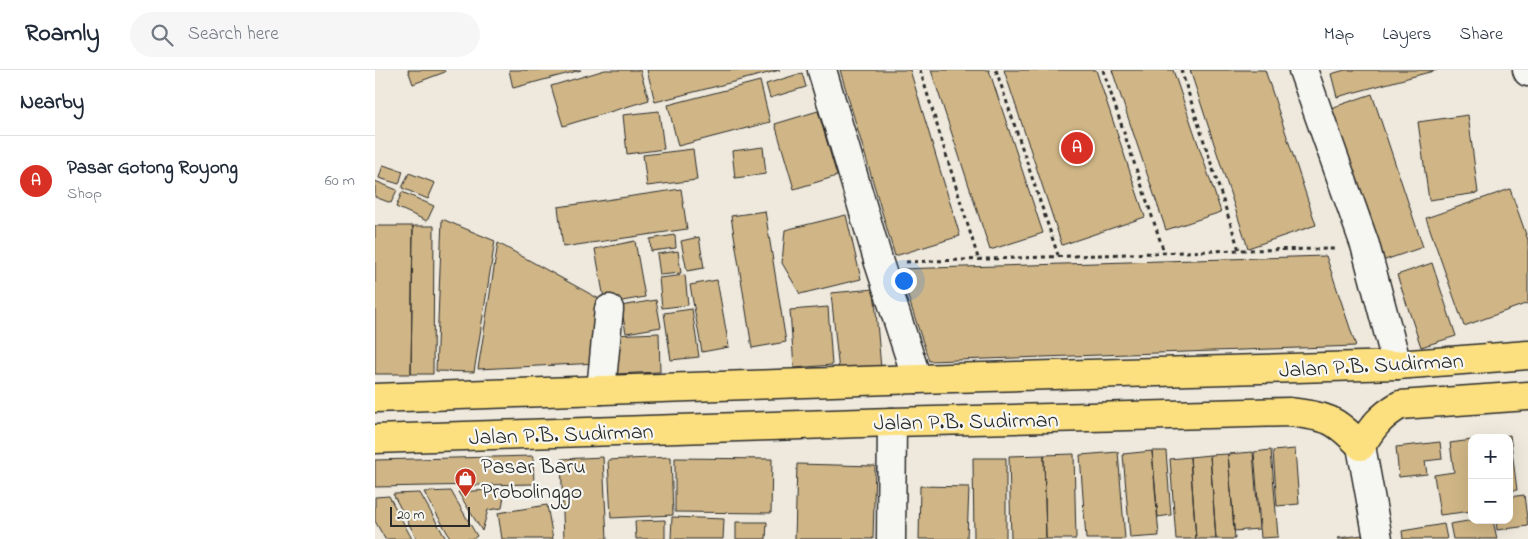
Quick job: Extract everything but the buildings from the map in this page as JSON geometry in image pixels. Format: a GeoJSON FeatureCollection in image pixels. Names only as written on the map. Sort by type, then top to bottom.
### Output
{"type":"FeatureCollection","features":[{"type":"Feature","properties":{"kind":"main road","name":"Jalan P.B. Sudirman"},"geometry":{"type":"LineString","coordinates":[[375,398],[1397,365],[1528,355]]}},
{"type":"Feature","properties":{"kind":"main road","name":"Jalan P.B. Sudirman"},"geometry":{"type":"LineString","coordinates":[[375,439],[892,422],[1289,412],[1330,419],[1346,430],[1361,446],[1377,421],[1400,406],[1528,396]]}},
{"type":"Feature","properties":{"kind":"street"},"geometry":{"type":"LineString","coordinates":[[822,70],[879,264],[917,379]]}},
{"type":"Feature","properties":{"kind":"street"},"geometry":{"type":"LineString","coordinates":[[1303,70],[1365,245],[1397,365]]}},
{"type":"Feature","properties":{"kind":"street"},"geometry":{"type":"LineString","coordinates":[[601,390],[609,309]]}},
{"type":"Feature","properties":{"kind":"street"},"geometry":{"type":"LineString","coordinates":[[891,539],[892,422]]}},
{"type":"Feature","properties":{"kind":"street"},"geometry":{"type":"LineString","coordinates":[[1361,446],[1378,539]]}},
{"type":"Feature","properties":{"kind":"path"},"geometry":{"type":"LineString","coordinates":[[920,70],[978,258]]}},
{"type":"Feature","properties":{"kind":"path"},"geometry":{"type":"LineString","coordinates":[[996,70],[1057,256]]}},
{"type":"Feature","properties":{"kind":"path"},"geometry":{"type":"LineString","coordinates":[[1103,70],[1164,252]]}},
{"type":"Feature","properties":{"kind":"path"},"geometry":{"type":"LineString","coordinates":[[1181,70],[1239,250]]}},
{"type":"Feature","properties":{"kind":"path"},"geometry":{"type":"LineString","coordinates":[[905,262],[1164,252],[1340,249],[1337,240]]}},
{"type":"Feature","properties":{"kind":"place","name":"Pasar Gotong Royong"},"geometry":{"type":"Point","coordinates":[1077,148]}},
{"type":"Feature","properties":{"kind":"place","name":"Pasar Baru Probolinggo"},"geometry":{"type":"Point","coordinates":[465,497]}}]}
